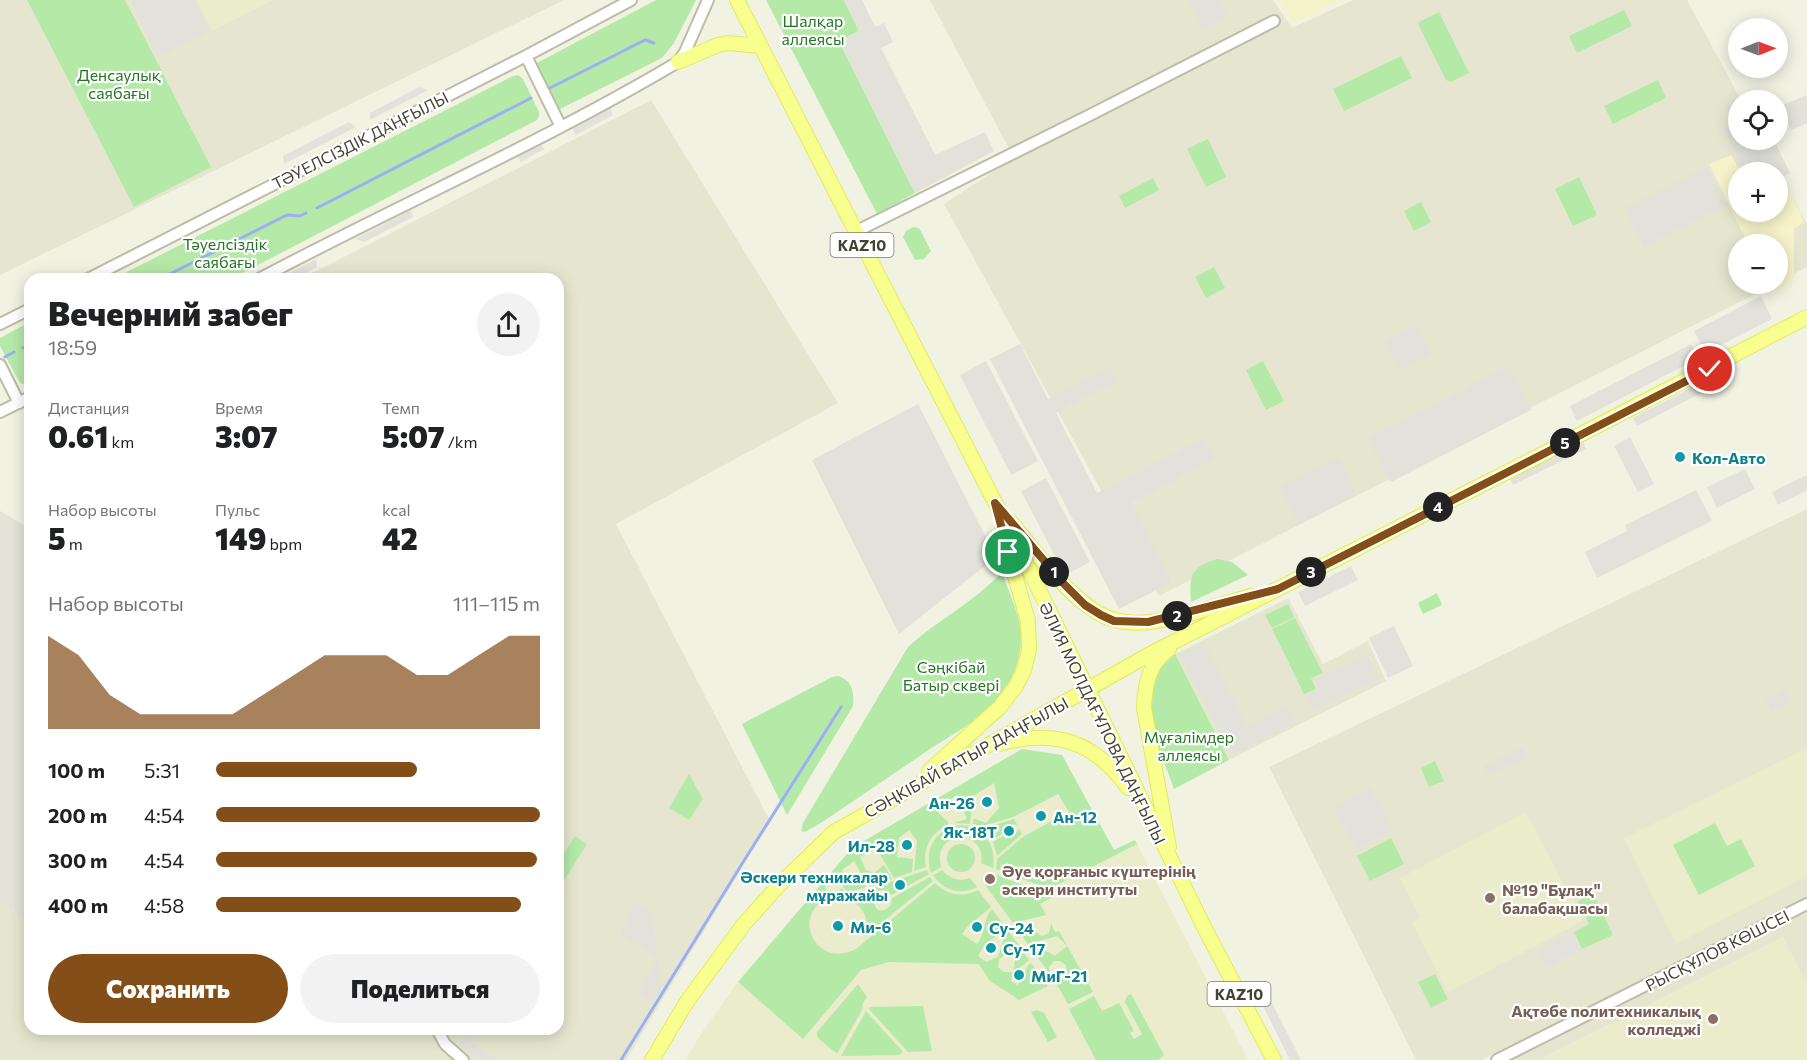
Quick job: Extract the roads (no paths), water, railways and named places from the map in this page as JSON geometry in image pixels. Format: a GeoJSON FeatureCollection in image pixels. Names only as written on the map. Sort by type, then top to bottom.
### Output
{"type":"FeatureCollection","features":[{"type":"Feature","properties":{"kind":"main road","name":"ӘЛИЯ МОЛДАҒҰЛОВА ДАҢҒЫЛЫ"},"geometry":{"type":"LineString","coordinates":[[737,0],[995,503],[1204,927],[1274,1060]]}},
{"type":"Feature","properties":{"kind":"main road"},"geometry":{"type":"LineString","coordinates":[[678,62],[728,43],[760,46]]}},
{"type":"Feature","properties":{"kind":"main road","name":"СӘҢКІБАЙ БАТЫР ДАҢҒЫЛЫ"},"geometry":{"type":"LineString","coordinates":[[652,1060],[693,994],[744,924],[779,885],[834,832],[909,788],[1192,632],[1807,317]]}},
{"type":"Feature","properties":{"kind":"main road"},"geometry":{"type":"LineString","coordinates":[[995,503],[1064,584],[1085,605],[1114,621],[1148,622],[1278,589]]}},
{"type":"Feature","properties":{"kind":"main road"},"geometry":{"type":"LineString","coordinates":[[909,788],[1000,707],[1016,686],[1024,670],[1029,650],[1028,621],[995,503]]}},
{"type":"Feature","properties":{"kind":"main road"},"geometry":{"type":"LineString","coordinates":[[1173,864],[1144,708],[1145,687],[1151,668],[1161,655],[1192,632]]}},
{"type":"Feature","properties":{"kind":"main road"},"geometry":{"type":"LineString","coordinates":[[979,749],[1025,738],[1045,737],[1072,741],[1089,750],[1113,769],[1157,833]]}},
{"type":"Feature","properties":{"kind":"street","name":"ТӘУЕЛСІЗДІК ДАҢҒЫЛЫ"},"geometry":{"type":"LineString","coordinates":[[100,273],[526,56],[631,0]]}},
{"type":"Feature","properties":{"kind":"street"},"geometry":{"type":"LineString","coordinates":[[270,273],[561,127],[678,62],[685,52],[708,0]]}},
{"type":"Feature","properties":{"kind":"street"},"geometry":{"type":"LineString","coordinates":[[855,232],[1274,21]]}},
{"type":"Feature","properties":{"kind":"street"},"geometry":{"type":"LineString","coordinates":[[526,56],[561,127]]}},
{"type":"Feature","properties":{"kind":"street"},"geometry":{"type":"LineString","coordinates":[[0,324],[24,312]]}},
{"type":"Feature","properties":{"kind":"street"},"geometry":{"type":"LineString","coordinates":[[0,365],[19,403]]}},
{"type":"Feature","properties":{"kind":"street"},"geometry":{"type":"LineString","coordinates":[[0,412],[24,400]]}},
{"type":"Feature","properties":{"kind":"street","name":"РЫСҚҰЛОВ КӨШСЕІ"},"geometry":{"type":"LineString","coordinates":[[1497,1060],[1807,904]]}},
{"type":"Feature","properties":{"kind":"street"},"geometry":{"type":"LineString","coordinates":[[440,1035],[445,1044],[462,1060]]}},
{"type":"Feature","properties":{"kind":"waterway"},"geometry":{"type":"LineString","coordinates":[[546,90],[645,40],[654,43]]}},
{"type":"Feature","properties":{"kind":"waterway"},"geometry":{"type":"LineString","coordinates":[[317,208],[531,98]]}},
{"type":"Feature","properties":{"kind":"waterway"},"geometry":{"type":"LineString","coordinates":[[172,273],[287,215],[300,216],[306,213]]}},
{"type":"Feature","properties":{"kind":"waterway"},"geometry":{"type":"LineString","coordinates":[[5,357],[14,352]]}},
{"type":"Feature","properties":{"kind":"waterway"},"geometry":{"type":"LineString","coordinates":[[621,1060],[841,707]]}},
{"type":"Feature","properties":{"kind":"place","name":"Кол-Авто"},"geometry":{"type":"Point","coordinates":[1680,457]}},
{"type":"Feature","properties":{"kind":"place","name":"Ан-26"},"geometry":{"type":"Point","coordinates":[987,802]}},
{"type":"Feature","properties":{"kind":"place","name":"Ан-12"},"geometry":{"type":"Point","coordinates":[1041,816]}},
{"type":"Feature","properties":{"kind":"place","name":"Як-18Т"},"geometry":{"type":"Point","coordinates":[1009,831]}},
{"type":"Feature","properties":{"kind":"place","name":"Ил-28"},"geometry":{"type":"Point","coordinates":[907,845]}},
{"type":"Feature","properties":{"kind":"place","name":"Әуе қорғаныс күштерінің әскери институты"},"geometry":{"type":"Point","coordinates":[990,879]}},
{"type":"Feature","properties":{"kind":"place","name":"Әскери техникалар мұражайы"},"geometry":{"type":"Point","coordinates":[900,885]}},
{"type":"Feature","properties":{"kind":"place","name":"№19 \"Бұлақ\" балабақшасы"},"geometry":{"type":"Point","coordinates":[1490,898]}},
{"type":"Feature","properties":{"kind":"place","name":"Ми-6"},"geometry":{"type":"Point","coordinates":[838,926]}},
{"type":"Feature","properties":{"kind":"place","name":"Су-24"},"geometry":{"type":"Point","coordinates":[977,927]}},
{"type":"Feature","properties":{"kind":"place","name":"Су-17"},"geometry":{"type":"Point","coordinates":[991,948]}},
{"type":"Feature","properties":{"kind":"place","name":"МиГ-21"},"geometry":{"type":"Point","coordinates":[1019,975]}},
{"type":"Feature","properties":{"kind":"place","name":"Ақтөбе политехникалық колледжі"},"geometry":{"type":"Point","coordinates":[1713,1019]}},
{"type":"Feature","properties":{"kind":"park label","name":"Шалқар аллеясы"},"geometry":{"type":"Point","coordinates":[813,29]}},
{"type":"Feature","properties":{"kind":"park label","name":"Денсаулық саябағы"},"geometry":{"type":"Point","coordinates":[119,83]}},
{"type":"Feature","properties":{"kind":"park label","name":"Тәуелсіздік саябағы"},"geometry":{"type":"Point","coordinates":[225,252]}},
{"type":"Feature","properties":{"kind":"park label","name":"Сәңкібай Батыр сквері"},"geometry":{"type":"Point","coordinates":[951,675]}},
{"type":"Feature","properties":{"kind":"park label","name":"Мұғалімдер аллеясы"},"geometry":{"type":"Point","coordinates":[1189,745]}}]}
